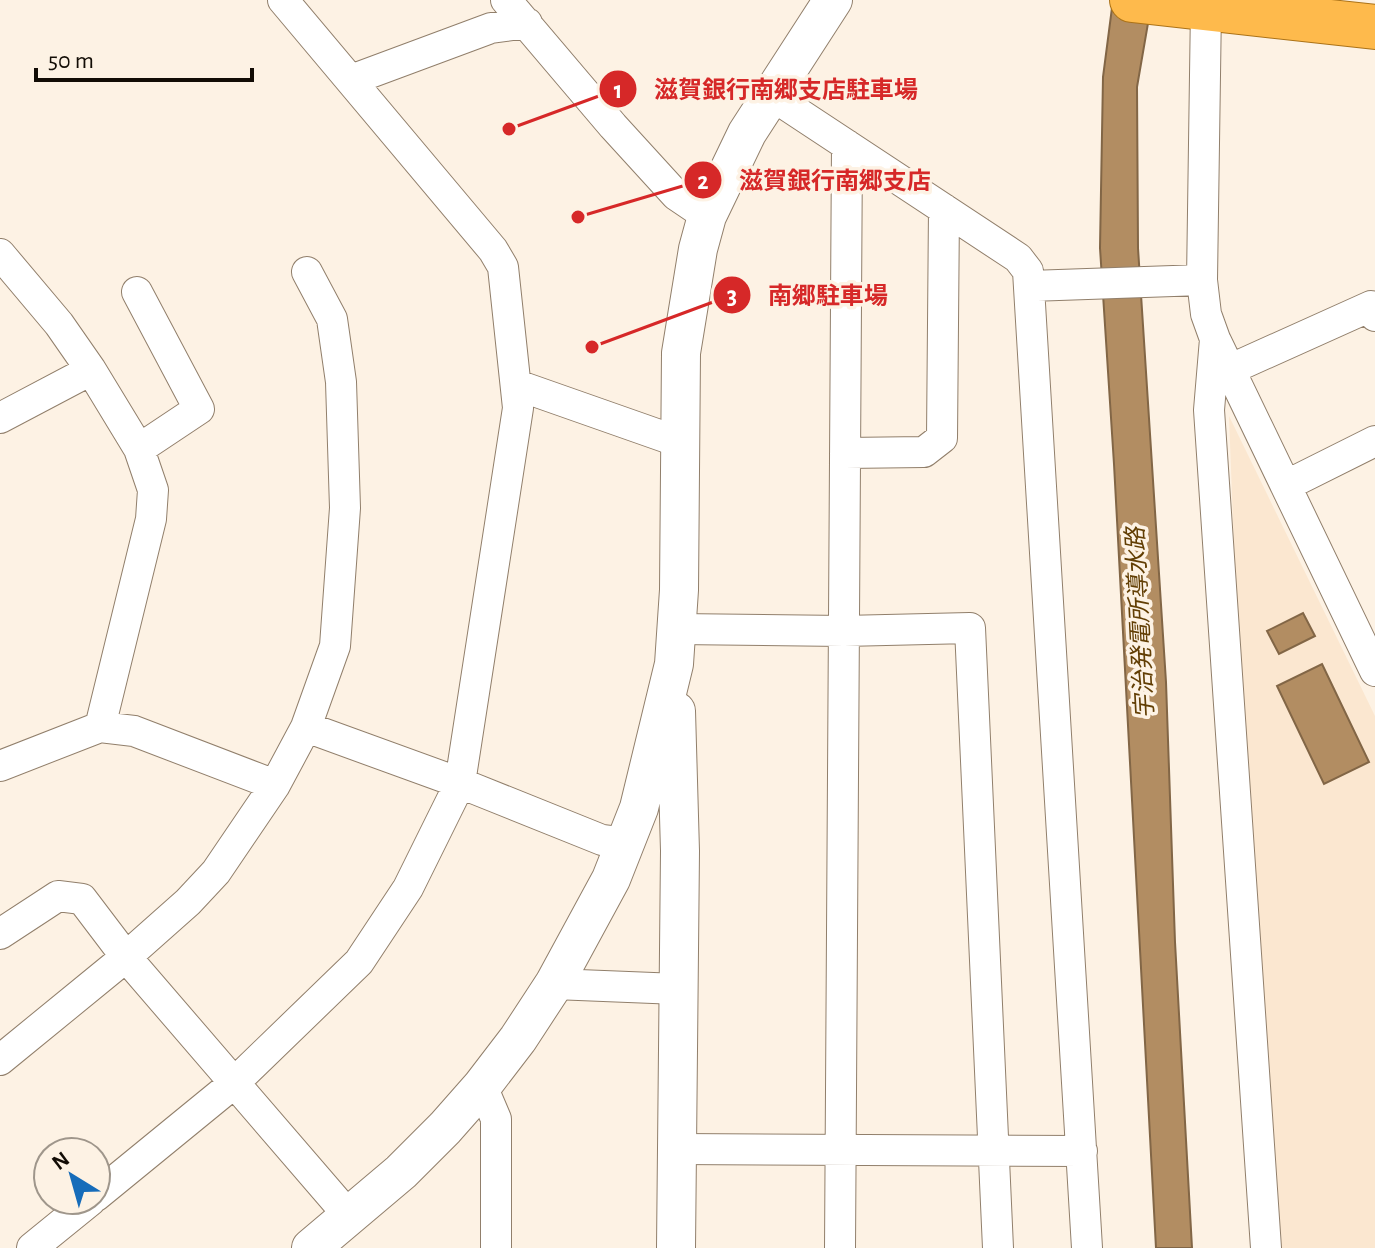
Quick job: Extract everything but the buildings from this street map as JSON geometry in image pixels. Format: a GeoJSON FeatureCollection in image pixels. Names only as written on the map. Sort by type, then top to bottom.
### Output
{"type":"FeatureCollection","features":[{"type":"Feature","properties":{"kind":"highway"},"geometry":{"type":"LineString","coordinates":[[1145,1],[1375,27]]}},
{"type":"Feature","properties":{"kind":"street"},"geometry":{"type":"LineString","coordinates":[[112,1183],[233,1084],[359,962],[408,888],[460,783],[518,408],[503,267],[493,250],[283,0]]}},
{"type":"Feature","properties":{"kind":"street"},"geometry":{"type":"LineString","coordinates":[[506,0],[676,195],[707,216]]}},
{"type":"Feature","properties":{"kind":"street"},"geometry":{"type":"LineString","coordinates":[[676,1248],[680,765],[676,646],[682,443],[681,353],[707,216],[747,133],[833,0]]}},
{"type":"Feature","properties":{"kind":"street"},"geometry":{"type":"LineString","coordinates":[[1206,7],[1188,281],[1375,671]]}},
{"type":"Feature","properties":{"kind":"street"},"geometry":{"type":"LineString","coordinates":[[351,80],[491,28],[527,23]]}},
{"type":"Feature","properties":{"kind":"street"},"geometry":{"type":"LineString","coordinates":[[771,95],[1018,258],[1028,271],[1087,1248]]}},
{"type":"Feature","properties":{"kind":"street"},"geometry":{"type":"LineString","coordinates":[[840,1248],[847,145]]}},
{"type":"Feature","properties":{"kind":"street"},"geometry":{"type":"LineString","coordinates":[[845,453],[924,452],[942,438],[944,209]]}},
{"type":"Feature","properties":{"kind":"street"},"geometry":{"type":"LineString","coordinates":[[0,254],[59,324],[91,370],[139,449],[153,490],[151,519],[100,727]]}},
{"type":"Feature","properties":{"kind":"street"},"geometry":{"type":"LineString","coordinates":[[0,1060],[126,957],[188,902],[216,872],[275,785],[306,727],[335,646],[345,508],[341,382],[332,319],[307,272]]}},
{"type":"Feature","properties":{"kind":"street"},"geometry":{"type":"LineString","coordinates":[[1030,286],[1188,281]]}},
{"type":"Feature","properties":{"kind":"street"},"geometry":{"type":"LineString","coordinates":[[137,292],[199,409],[139,449]]}},
{"type":"Feature","properties":{"kind":"street"},"geometry":{"type":"LineString","coordinates":[[1231,369],[1371,306],[1375,316]]}},
{"type":"Feature","properties":{"kind":"street"},"geometry":{"type":"LineString","coordinates":[[1215,339],[1209,410],[1266,1248]]}},
{"type":"Feature","properties":{"kind":"street"},"geometry":{"type":"LineString","coordinates":[[0,418],[91,370]]}},
{"type":"Feature","properties":{"kind":"street"},"geometry":{"type":"LineString","coordinates":[[517,385],[682,443]]}},
{"type":"Feature","properties":{"kind":"street"},"geometry":{"type":"LineString","coordinates":[[1287,485],[1375,441]]}},
{"type":"Feature","properties":{"kind":"street"},"geometry":{"type":"LineString","coordinates":[[676,646],[844,631],[970,628],[998,1248]]}},
{"type":"Feature","properties":{"kind":"street"},"geometry":{"type":"LineString","coordinates":[[311,1248],[401,1172],[482,1086],[554,984],[597,906],[626,843],[643,793],[676,646]]}},
{"type":"Feature","properties":{"kind":"street"},"geometry":{"type":"LineString","coordinates":[[0,766],[100,727],[134,731],[275,785]]}},
{"type":"Feature","properties":{"kind":"street"},"geometry":{"type":"LineString","coordinates":[[306,727],[460,783],[602,840],[626,843],[644,838],[664,842],[680,851]]}},
{"type":"Feature","properties":{"kind":"street"},"geometry":{"type":"LineString","coordinates":[[0,934],[58,896],[82,899],[126,957],[349,1216]]}},
{"type":"Feature","properties":{"kind":"street"},"geometry":{"type":"LineString","coordinates":[[554,984],[678,989]]}},
{"type":"Feature","properties":{"kind":"street"},"geometry":{"type":"LineString","coordinates":[[482,1086],[496,1119],[496,1248]]}},
{"type":"Feature","properties":{"kind":"street"},"geometry":{"type":"LineString","coordinates":[[677,1149],[1082,1151]]}},
{"type":"Feature","properties":{"kind":"street"},"geometry":{"type":"LineString","coordinates":[[32,1248],[71,1216]]}},
{"type":"Feature","properties":{"kind":"shaded area"},"geometry":{"type":"Polygon","coordinates":[[[1229,416],[1375,716],[1375,1248],[1281,1248],[1239,680],[1229,416]]]}},
{"type":"Feature","properties":{"kind":"water","name":"宇治発電所導水路"},"geometry":{"type":"Polygon","coordinates":[[[1113,0],[1152,0],[1137,87],[1138,248],[1166,682],[1175,942],[1192,1248],[1156,1248],[1100,248],[1103,77],[1113,0]]]}},
{"type":"Feature","properties":{"kind":"water"},"geometry":{"type":"Polygon","coordinates":[[[1303,613],[1315,636],[1279,654],[1267,631],[1303,613]]]}},
{"type":"Feature","properties":{"kind":"water"},"geometry":{"type":"Polygon","coordinates":[[[1322,664],[1369,762],[1324,784],[1277,686],[1322,664]]]}},
{"type":"Feature","properties":{"kind":"place","name":"滋賀銀行南郷支店駐車場"},"geometry":{"type":"Point","coordinates":[509,129]}},
{"type":"Feature","properties":{"kind":"place","name":"滋賀銀行南郷支店"},"geometry":{"type":"Point","coordinates":[578,217]}},
{"type":"Feature","properties":{"kind":"place","name":"南郷駐車場"},"geometry":{"type":"Point","coordinates":[592,347]}}]}
